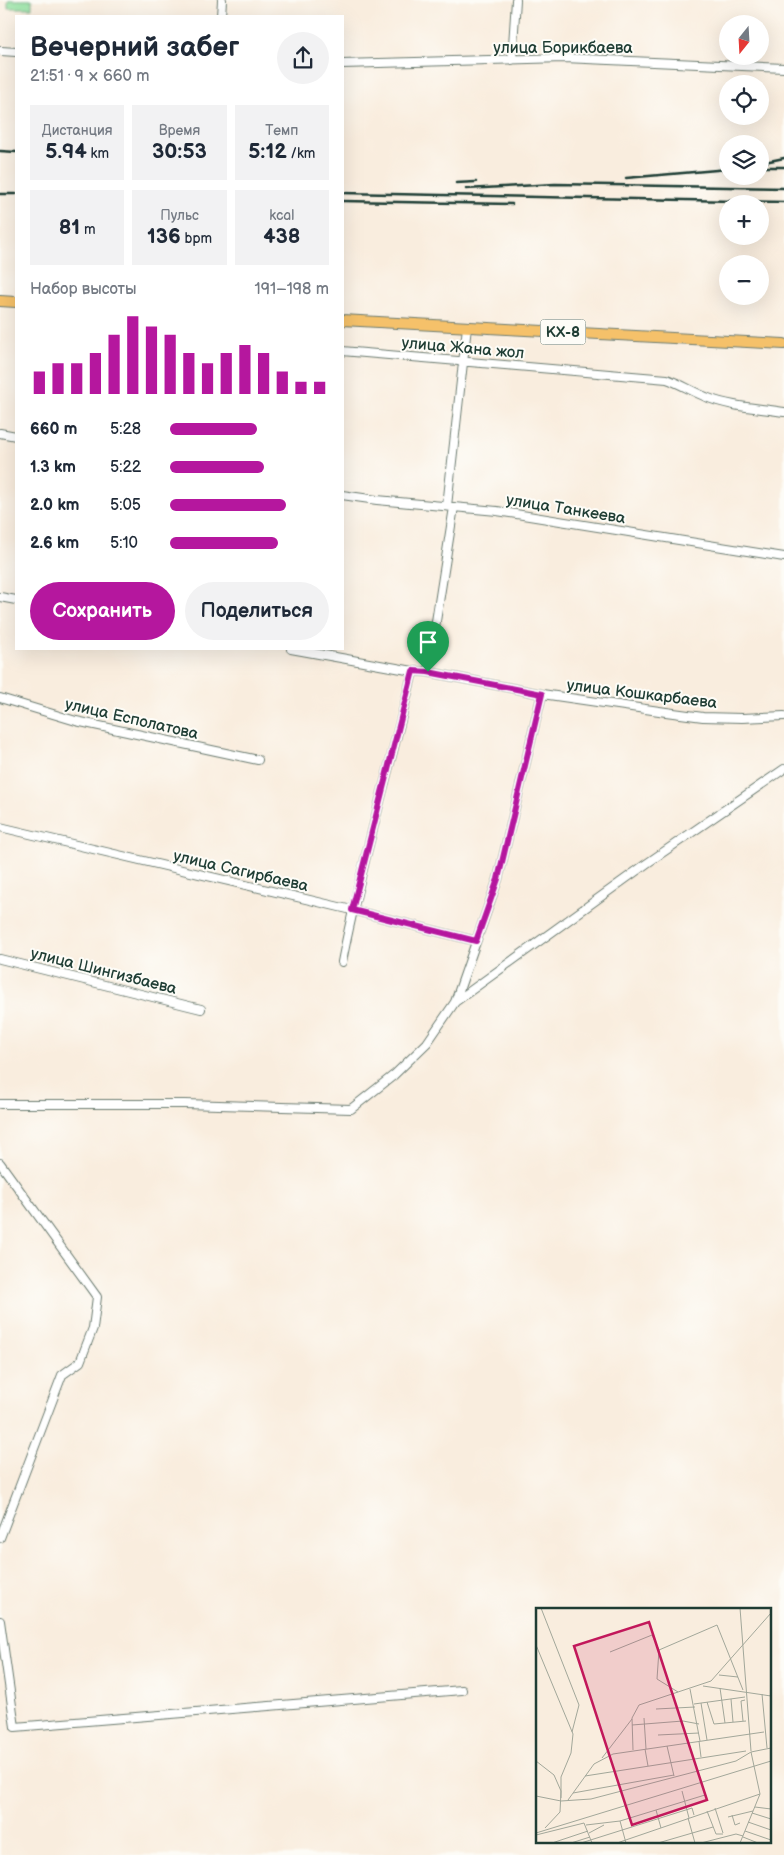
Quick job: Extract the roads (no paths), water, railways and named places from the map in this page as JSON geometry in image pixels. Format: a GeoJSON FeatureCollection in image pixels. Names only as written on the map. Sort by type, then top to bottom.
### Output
{"type":"FeatureCollection","features":[{"type":"Feature","properties":{"kind":"main road"},"geometry":{"type":"LineString","coordinates":[[0,301],[15,302]]}},
{"type":"Feature","properties":{"kind":"main road","name":"КХ-8"},"geometry":{"type":"LineString","coordinates":[[344,320],[784,344]]}},
{"type":"Feature","properties":{"kind":"street"},"geometry":{"type":"LineString","coordinates":[[221,15],[222,0]]}},
{"type":"Feature","properties":{"kind":"street"},"geometry":{"type":"LineString","coordinates":[[512,60],[516,0]]}},
{"type":"Feature","properties":{"kind":"street"},"geometry":{"type":"LineString","coordinates":[[1,51],[15,52]]}},
{"type":"Feature","properties":{"kind":"street","name":"улица Борикбаева"},"geometry":{"type":"LineString","coordinates":[[344,64],[564,58],[784,68]]}},
{"type":"Feature","properties":{"kind":"street"},"geometry":{"type":"LineString","coordinates":[[428,672],[450,507],[467,327]]}},
{"type":"Feature","properties":{"kind":"street","name":"улица Жана жол"},"geometry":{"type":"LineString","coordinates":[[344,351],[667,378],[706,397],[719,401],[784,412]]}},
{"type":"Feature","properties":{"kind":"street"},"geometry":{"type":"LineString","coordinates":[[0,432],[15,436]]}},
{"type":"Feature","properties":{"kind":"street","name":"улица Танкеева"},"geometry":{"type":"LineString","coordinates":[[344,495],[497,511],[784,556]]}},
{"type":"Feature","properties":{"kind":"street"},"geometry":{"type":"LineString","coordinates":[[0,597],[15,600]]}},
{"type":"Feature","properties":{"kind":"street","name":"улица Кошкарбаева"},"geometry":{"type":"LineString","coordinates":[[297,650],[428,672],[542,694],[703,717],[784,716]]}},
{"type":"Feature","properties":{"kind":"street"},"geometry":{"type":"LineString","coordinates":[[342,962],[352,910],[413,671]]}},
{"type":"Feature","properties":{"kind":"street"},"geometry":{"type":"LineString","coordinates":[[0,1104],[184,1104],[351,1109],[394,1075],[427,1043],[455,1002],[498,879],[542,694]]}},
{"type":"Feature","properties":{"kind":"street","name":"улица Есполатова"},"geometry":{"type":"LineString","coordinates":[[0,698],[76,721],[258,760]]}},
{"type":"Feature","properties":{"kind":"street"},"geometry":{"type":"LineString","coordinates":[[455,1002],[646,864],[784,769]]}},
{"type":"Feature","properties":{"kind":"street","name":"улица Сагирбаева"},"geometry":{"type":"LineString","coordinates":[[0,827],[476,941]]}},
{"type":"Feature","properties":{"kind":"street","name":"улица Шингизбаева"},"geometry":{"type":"LineString","coordinates":[[0,959],[201,1009]]}},
{"type":"Feature","properties":{"kind":"street"},"geometry":{"type":"LineString","coordinates":[[0,1164],[97,1297],[93,1328],[80,1362],[62,1375],[0,1538]]}},
{"type":"Feature","properties":{"kind":"street"},"geometry":{"type":"LineString","coordinates":[[0,1621],[16,1727],[462,1690]]}},
{"type":"Feature","properties":{"kind":"railway"},"geometry":{"type":"LineString","coordinates":[[0,151],[15,152]]}},
{"type":"Feature","properties":{"kind":"railway"},"geometry":{"type":"LineString","coordinates":[[769,161],[784,158]]}},
{"type":"Feature","properties":{"kind":"railway"},"geometry":{"type":"LineString","coordinates":[[769,167],[784,167]]}},
{"type":"Feature","properties":{"kind":"railway"},"geometry":{"type":"LineString","coordinates":[[626,178],[719,170]]}},
{"type":"Feature","properties":{"kind":"railway"},"geometry":{"type":"LineString","coordinates":[[456,183],[476,182]]}},
{"type":"Feature","properties":{"kind":"railway"},"geometry":{"type":"LineString","coordinates":[[466,189],[555,184],[784,188]]}},
{"type":"Feature","properties":{"kind":"railway"},"geometry":{"type":"LineString","coordinates":[[344,193],[784,202]]}},
{"type":"Feature","properties":{"kind":"railway"},"geometry":{"type":"LineString","coordinates":[[0,194],[15,194]]}},
{"type":"Feature","properties":{"kind":"railway"},"geometry":{"type":"LineString","coordinates":[[344,201],[512,204]]}}]}
